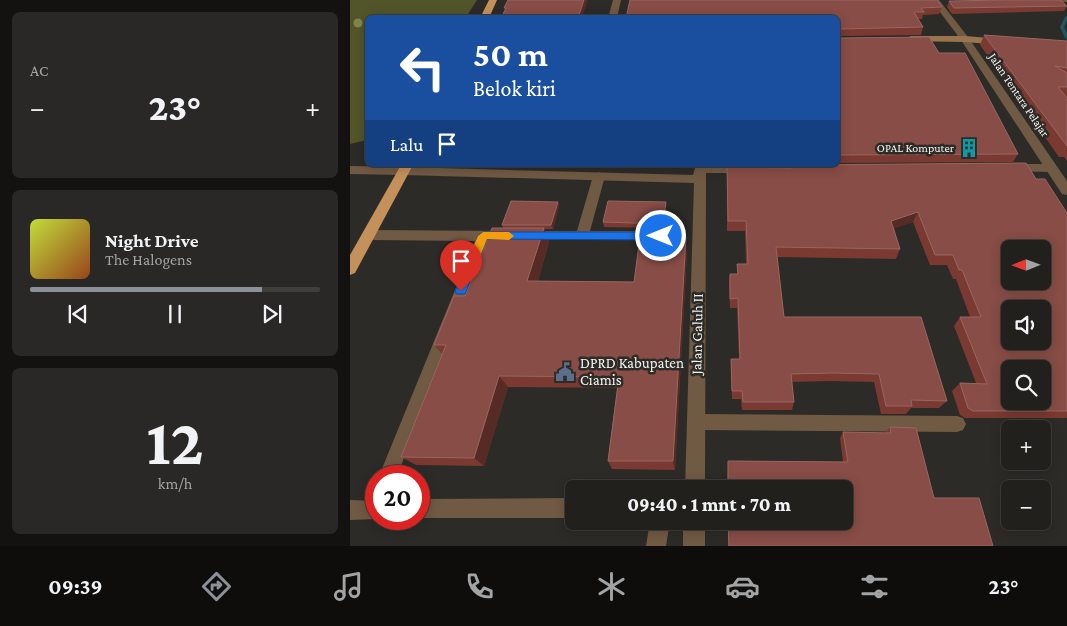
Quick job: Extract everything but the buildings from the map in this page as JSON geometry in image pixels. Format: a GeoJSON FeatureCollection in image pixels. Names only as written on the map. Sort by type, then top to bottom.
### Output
{"type":"FeatureCollection","features":[{"type":"Feature","properties":{"kind":"highway"},"geometry":{"type":"LineString","coordinates":[[486,15],[493,0]]}},
{"type":"Feature","properties":{"kind":"highway"},"geometry":{"type":"LineString","coordinates":[[350,269],[406,168]]}},
{"type":"Feature","properties":{"kind":"main road"},"geometry":{"type":"LineString","coordinates":[[904,40],[965,39],[1011,42]]}},
{"type":"Feature","properties":{"kind":"street"},"geometry":{"type":"LineString","coordinates":[[613,15],[617,0]]}},
{"type":"Feature","properties":{"kind":"street","name":"Jalan Tentara Pelajar"},"geometry":{"type":"LineString","coordinates":[[940,2],[1067,191]]}},
{"type":"Feature","properties":{"kind":"street"},"geometry":{"type":"LineString","coordinates":[[350,170],[406,168],[700,179],[699,171],[702,169],[760,169]]}},
{"type":"Feature","properties":{"kind":"street"},"geometry":{"type":"LineString","coordinates":[[993,168],[1052,168]]}},
{"type":"Feature","properties":{"kind":"street","name":"Jalan Galuh II"},"geometry":{"type":"LineString","coordinates":[[695,480],[700,179]]}},
{"type":"Feature","properties":{"kind":"street"},"geometry":{"type":"LineString","coordinates":[[694,530],[694,546]]}},
{"type":"Feature","properties":{"kind":"lane"},"geometry":{"type":"LineString","coordinates":[[1039,1],[1067,0]]}},
{"type":"Feature","properties":{"kind":"lane"},"geometry":{"type":"LineString","coordinates":[[582,236],[599,176]]}},
{"type":"Feature","properties":{"kind":"lane"},"geometry":{"type":"LineString","coordinates":[[369,235],[661,236]]}},
{"type":"Feature","properties":{"kind":"lane"},"geometry":{"type":"LineString","coordinates":[[392,465],[483,236]]}},
{"type":"Feature","properties":{"kind":"lane"},"geometry":{"type":"LineString","coordinates":[[696,422],[957,424]]}},
{"type":"Feature","properties":{"kind":"lane"},"geometry":{"type":"LineString","coordinates":[[430,509],[565,508]]}},
{"type":"Feature","properties":{"kind":"lane"},"geometry":{"type":"LineString","coordinates":[[350,510],[365,509]]}},
{"type":"Feature","properties":{"kind":"lane"},"geometry":{"type":"LineString","coordinates":[[656,546],[659,530]]}},
{"type":"Feature","properties":{"kind":"green space"},"geometry":{"type":"Polygon","coordinates":[[[350,0],[477,0],[467,15],[365,15],[365,140],[350,144],[350,0]]]}},
{"type":"Feature","properties":{"kind":"waterway"},"geometry":{"type":"LineString","coordinates":[[1067,17],[1062,27],[1067,38]]}},
{"type":"Feature","properties":{"kind":"slow traffic"},"geometry":{"type":"LineString","coordinates":[[475,256],[483,236],[509,236]]}},
{"type":"Feature","properties":{"kind":"place","name":"OPAL Komputer"},"geometry":{"type":"Point","coordinates":[969,148]}},
{"type":"Feature","properties":{"kind":"place","name":"DPRD Kabupaten Ciamis"},"geometry":{"type":"Point","coordinates":[565,372]}},
{"type":"Feature","properties":{"kind":"route"},"geometry":{"type":"LineString","coordinates":[[461,291],[483,236],[661,236]]}}]}
